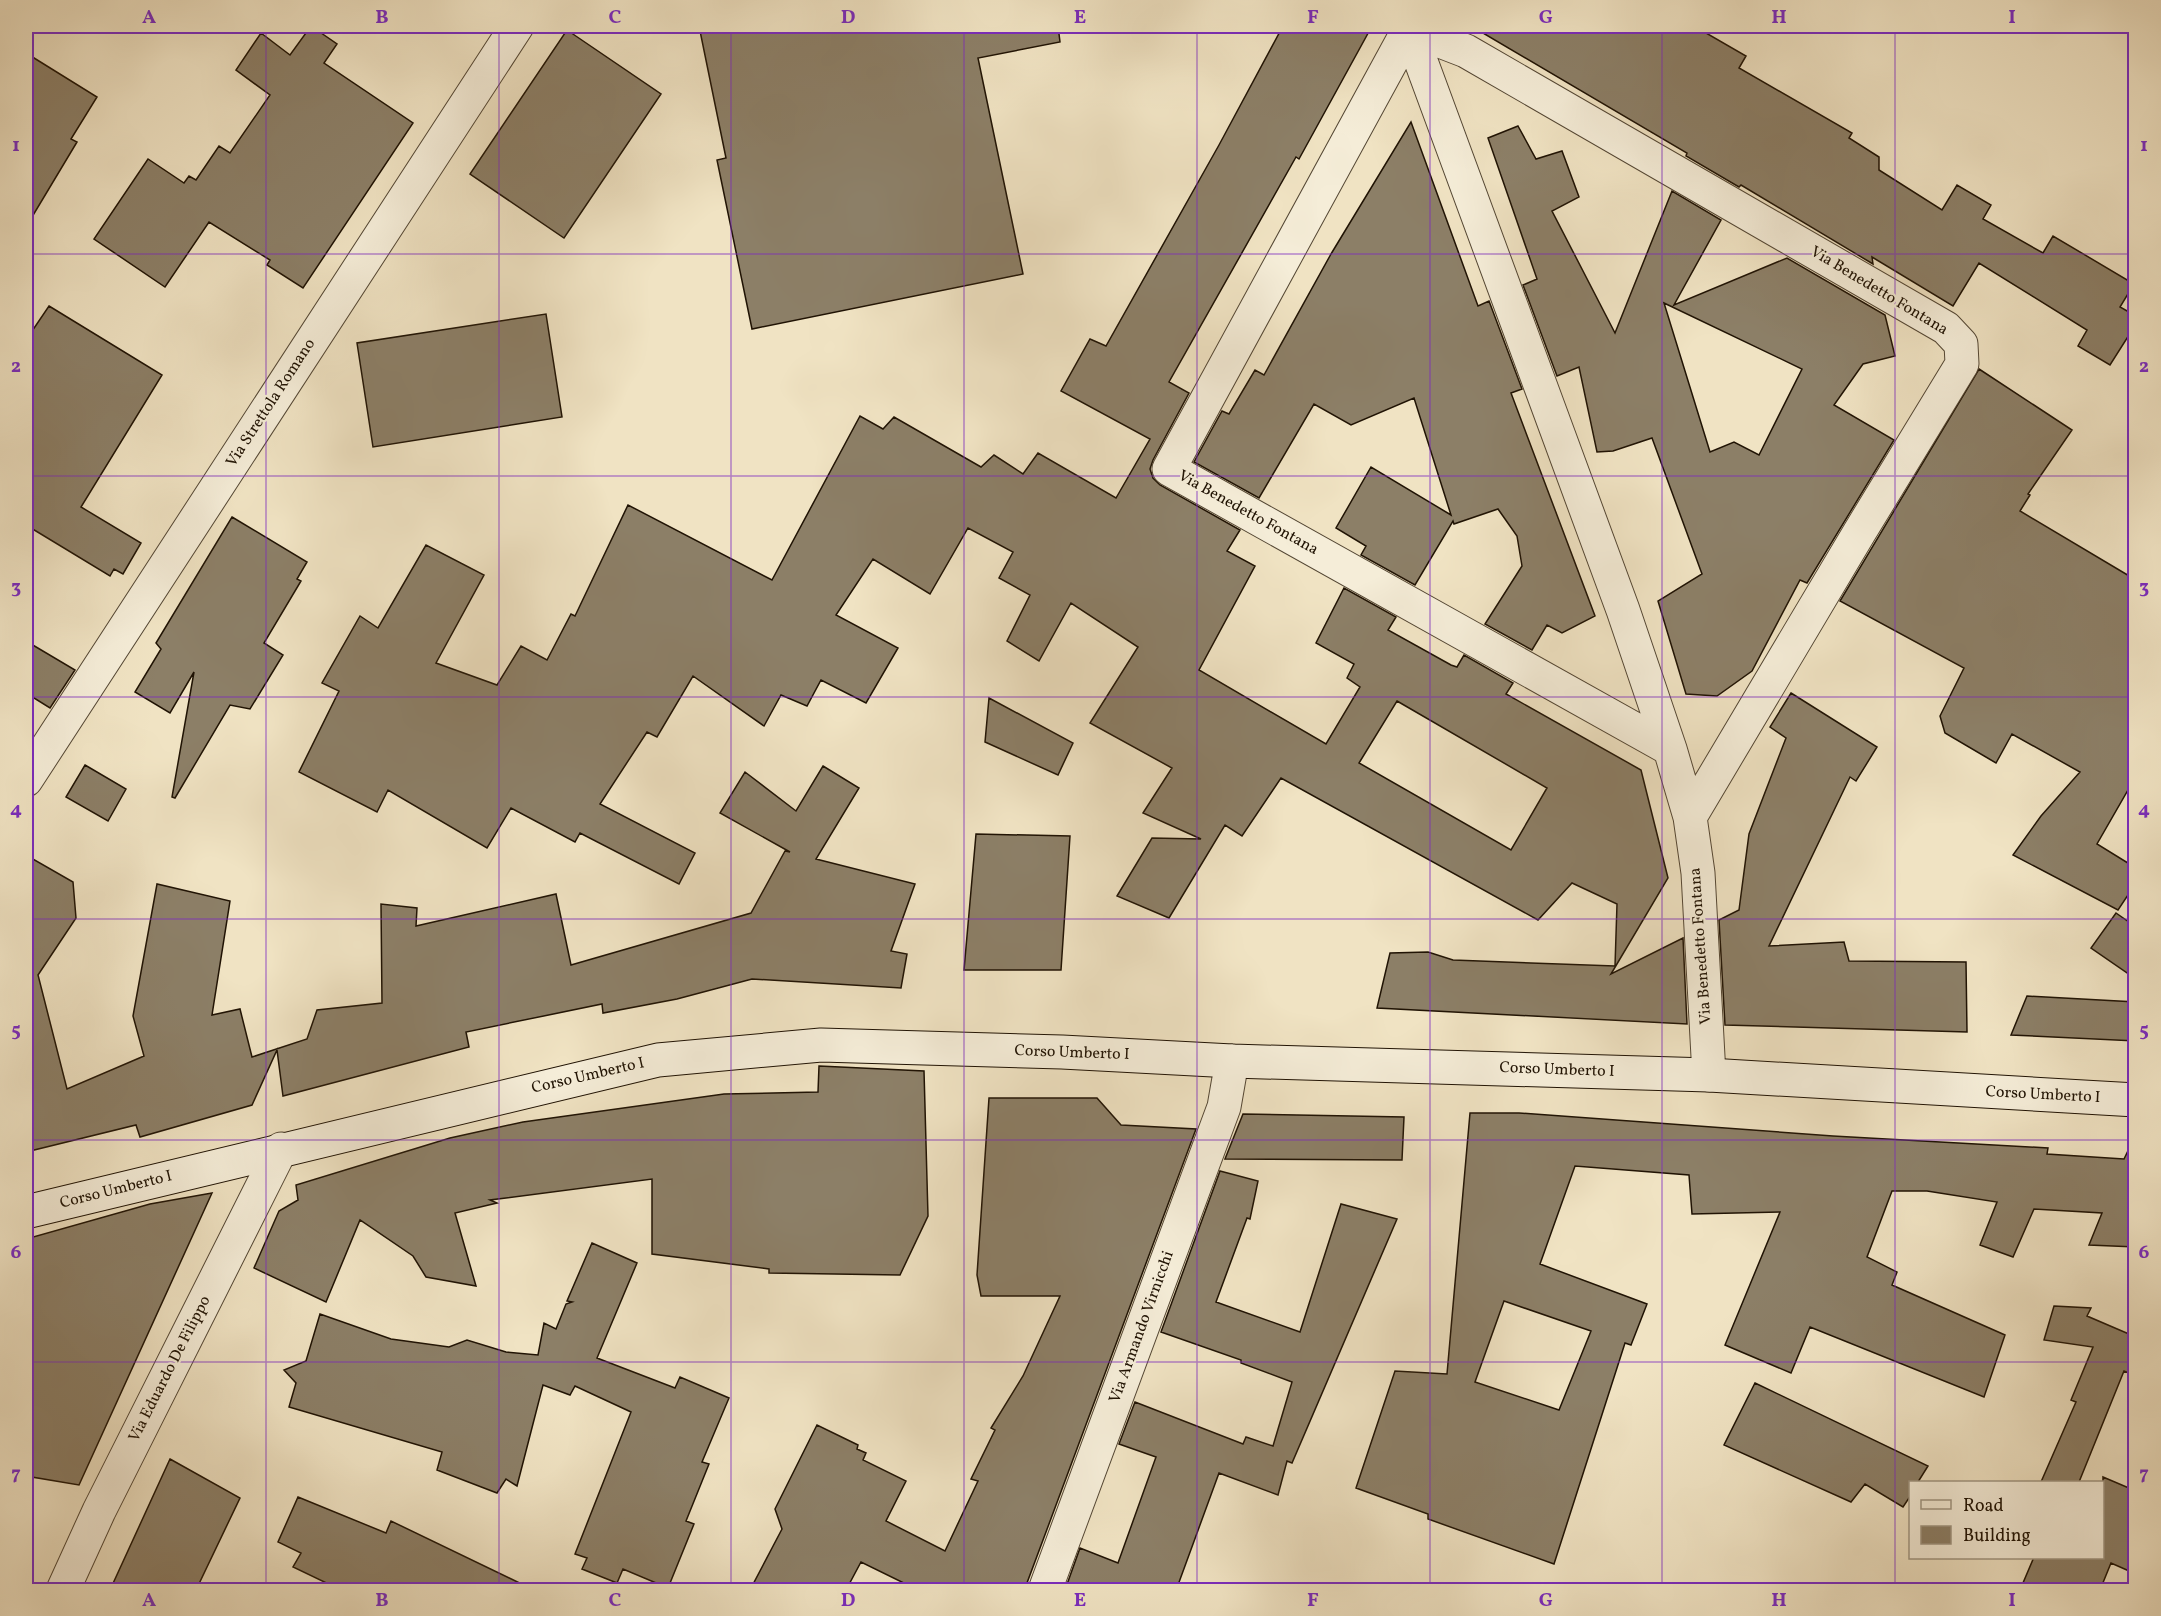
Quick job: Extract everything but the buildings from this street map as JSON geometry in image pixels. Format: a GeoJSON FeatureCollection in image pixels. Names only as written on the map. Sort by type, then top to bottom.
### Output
{"type":"FeatureCollection","features":[{"type":"Feature","properties":{"kind":"street","name":"Via Strettola Romano"},"geometry":{"type":"LineString","coordinates":[[26,780],[518,26]]}},
{"type":"Feature","properties":{"kind":"street","name":"Via Benedetto Fontana"},"geometry":{"type":"LineString","coordinates":[[1408,27],[1169,469],[1670,748]]}},
{"type":"Feature","properties":{"kind":"street","name":"Via Benedetto Fontana"},"geometry":{"type":"LineString","coordinates":[[1408,27],[1623,610],[1670,748],[1690,817],[1698,873],[1709,1075]]}},
{"type":"Feature","properties":{"kind":"street","name":"Via Benedetto Fontana"},"geometry":{"type":"LineString","coordinates":[[1408,27],[1466,51],[1946,328],[1961,344],[1962,364],[1858,533],[1690,817]]}},
{"type":"Feature","properties":{"kind":"street","name":"Corso Umberto I"},"geometry":{"type":"LineString","coordinates":[[26,1212],[658,1060],[821,1045],[1062,1052],[1232,1061],[1709,1075],[2136,1100]]}},
{"type":"Feature","properties":{"kind":"street","name":"Via Armando Virnicchi"},"geometry":{"type":"LineString","coordinates":[[1045,1590],[1224,1107],[1232,1061]]}},
{"type":"Feature","properties":{"kind":"street","name":"Via Eduardo De Filippo"},"geometry":{"type":"LineString","coordinates":[[63,1590],[99,1511],[281,1149]]}}]}
